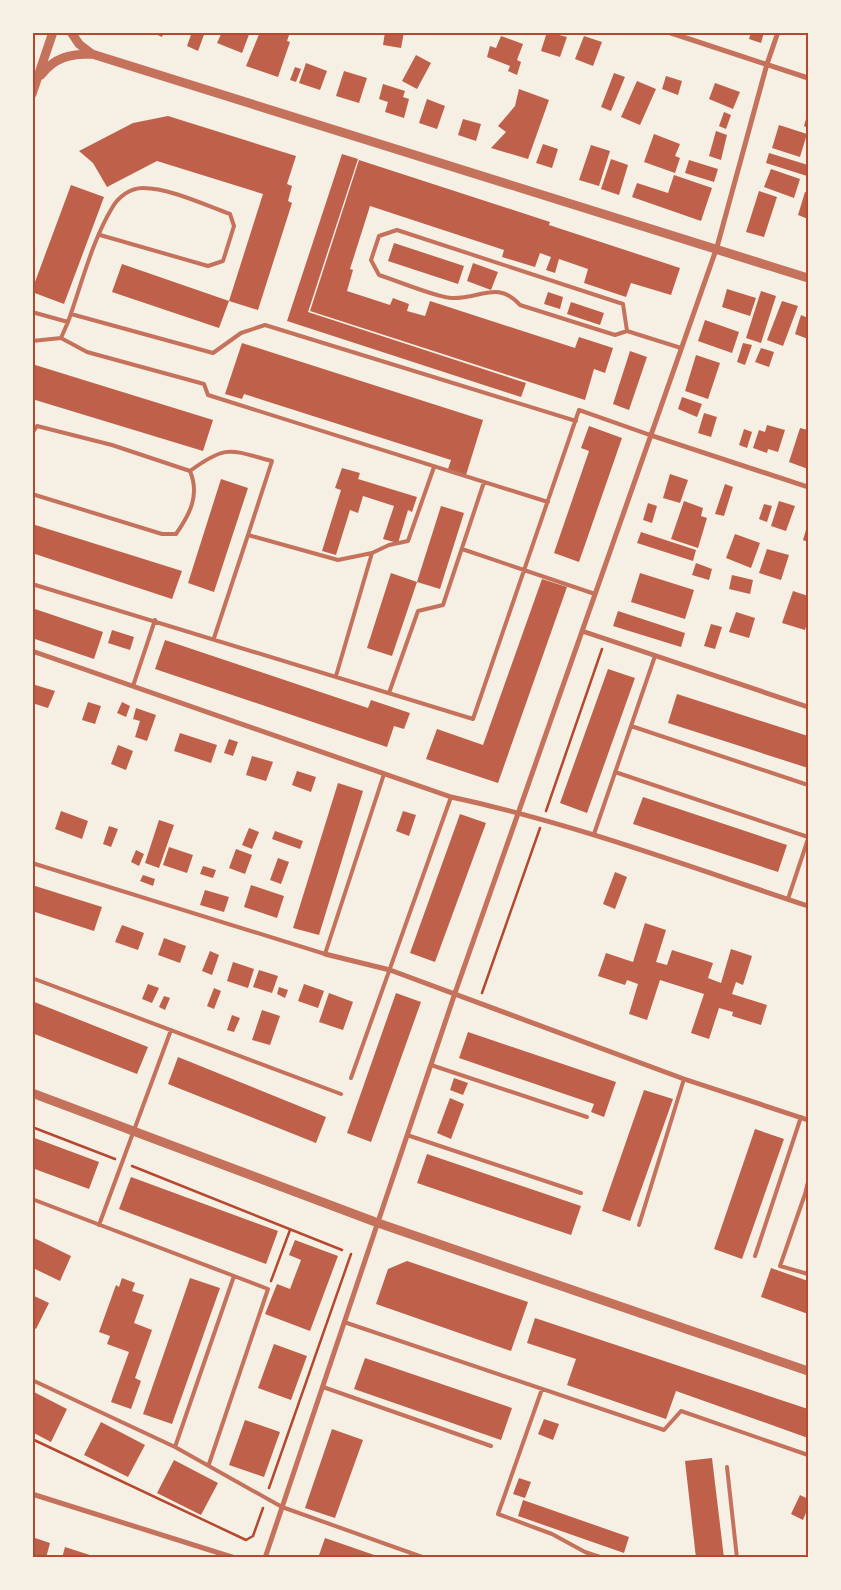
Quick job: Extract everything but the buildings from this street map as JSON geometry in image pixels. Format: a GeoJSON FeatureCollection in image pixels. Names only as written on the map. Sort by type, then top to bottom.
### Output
{"type":"FeatureCollection","features":[{"type":"Feature","properties":{"kind":"street"},"geometry":{"type":"LineString","coordinates":[[32,94],[53,32]]}},
{"type":"Feature","properties":{"kind":"street"},"geometry":{"type":"LineString","coordinates":[[71,32],[78,44],[92,54],[808,278]]}},
{"type":"Feature","properties":{"kind":"street"},"geometry":{"type":"LineString","coordinates":[[668,32],[808,78]]}},
{"type":"Feature","properties":{"kind":"street"},"geometry":{"type":"LineString","coordinates":[[265,1558],[455,993],[717,248],[767,64],[778,32]]}},
{"type":"Feature","properties":{"kind":"street"},"geometry":{"type":"LineString","coordinates":[[37,80],[46,68],[66,55],[92,54]]}},
{"type":"Feature","properties":{"kind":"street"},"geometry":{"type":"LineString","coordinates":[[650,435],[808,487]]}},
{"type":"Feature","properties":{"kind":"street"},"geometry":{"type":"LineString","coordinates":[[582,631],[808,707]]}},
{"type":"Feature","properties":{"kind":"street"},"geometry":{"type":"LineString","coordinates":[[32,651],[451,797],[518,812],[594,834],[808,906]]}},
{"type":"Feature","properties":{"kind":"street"},"geometry":{"type":"LineString","coordinates":[[325,954],[390,970],[684,1079],[808,1120]]}},
{"type":"Feature","properties":{"kind":"street"},"geometry":{"type":"LineString","coordinates":[[32,1093],[378,1223],[808,1371]]}},
{"type":"Feature","properties":{"kind":"street"},"geometry":{"type":"LineString","coordinates":[[32,1494],[235,1558]]}},
{"type":"Feature","properties":{"kind":"lane"},"geometry":{"type":"LineString","coordinates":[[61,338],[100,235],[112,208],[123,194],[140,188],[156,189],[230,214],[234,226],[222,260],[208,266],[100,235]]}},
{"type":"Feature","properties":{"kind":"lane"},"geometry":{"type":"LineString","coordinates":[[627,331],[624,304],[397,230],[379,236],[371,260],[378,275],[451,298],[499,291],[511,295],[520,305],[615,335],[627,331],[681,348]]}},
{"type":"Feature","properties":{"kind":"lane"},"geometry":{"type":"LineString","coordinates":[[32,312],[68,322]]}},
{"type":"Feature","properties":{"kind":"lane"},"geometry":{"type":"LineString","coordinates":[[71,314],[213,353],[241,333],[265,325],[576,421]]}},
{"type":"Feature","properties":{"kind":"lane"},"geometry":{"type":"LineString","coordinates":[[32,341],[61,338],[87,352],[204,384],[208,395],[548,502]]}},
{"type":"Feature","properties":{"kind":"lane"},"geometry":{"type":"LineString","coordinates":[[32,584],[214,638],[473,719],[579,410],[650,435]]}},
{"type":"Feature","properties":{"kind":"lane"},"geometry":{"type":"LineString","coordinates":[[32,433],[35,425],[112,446],[190,471],[196,485],[186,520],[176,534],[162,534],[32,494]]}},
{"type":"Feature","properties":{"kind":"lane"},"geometry":{"type":"LineString","coordinates":[[190,471],[208,458],[230,450],[272,461],[214,638]]}},
{"type":"Feature","properties":{"kind":"lane"},"geometry":{"type":"LineString","coordinates":[[248,535],[338,560],[372,553],[389,545],[408,542],[434,466]]}},
{"type":"Feature","properties":{"kind":"lane"},"geometry":{"type":"LineString","coordinates":[[389,693],[418,611],[443,605],[484,482]]}},
{"type":"Feature","properties":{"kind":"lane"},"geometry":{"type":"LineString","coordinates":[[462,548],[595,594]]}},
{"type":"Feature","properties":{"kind":"lane"},"geometry":{"type":"LineString","coordinates":[[336,676],[372,553]]}},
{"type":"Feature","properties":{"kind":"lane"},"geometry":{"type":"LineString","coordinates":[[133,686],[155,620]]}},
{"type":"Feature","properties":{"kind":"lane"},"geometry":{"type":"LineString","coordinates":[[594,834],[654,656]]}},
{"type":"Feature","properties":{"kind":"lane"},"geometry":{"type":"LineString","coordinates":[[631,726],[808,785]]}},
{"type":"Feature","properties":{"kind":"lane"},"geometry":{"type":"LineString","coordinates":[[615,772],[808,838],[788,899]]}},
{"type":"Feature","properties":{"kind":"lane"},"geometry":{"type":"LineString","coordinates":[[32,862],[325,954],[384,774]]}},
{"type":"Feature","properties":{"kind":"lane"},"geometry":{"type":"LineString","coordinates":[[351,1078],[451,797]]}},
{"type":"Feature","properties":{"kind":"lane"},"geometry":{"type":"LineString","coordinates":[[32,978],[341,1094]]}},
{"type":"Feature","properties":{"kind":"lane"},"geometry":{"type":"LineString","coordinates":[[99,1225],[171,1030]]}},
{"type":"Feature","properties":{"kind":"lane"},"geometry":{"type":"LineString","coordinates":[[431,1065],[587,1118]]}},
{"type":"Feature","properties":{"kind":"lane"},"geometry":{"type":"LineString","coordinates":[[639,1225],[684,1079]]}},
{"type":"Feature","properties":{"kind":"lane"},"geometry":{"type":"LineString","coordinates":[[755,1256],[801,1117]]}},
{"type":"Feature","properties":{"kind":"lane"},"geometry":{"type":"LineString","coordinates":[[408,1135],[581,1193]]}},
{"type":"Feature","properties":{"kind":"lane"},"geometry":{"type":"LineString","coordinates":[[808,1182],[806,1195],[780,1266],[808,1274]]}},
{"type":"Feature","properties":{"kind":"lane"},"geometry":{"type":"LineString","coordinates":[[32,1199],[268,1289],[209,1464]]}},
{"type":"Feature","properties":{"kind":"lane"},"geometry":{"type":"LineString","coordinates":[[175,1446],[234,1276]]}},
{"type":"Feature","properties":{"kind":"lane"},"geometry":{"type":"LineString","coordinates":[[344,1322],[664,1430],[681,1411],[808,1456]]}},
{"type":"Feature","properties":{"kind":"lane"},"geometry":{"type":"LineString","coordinates":[[32,1380],[175,1446],[282,1508],[425,1558]]}},
{"type":"Feature","properties":{"kind":"lane"},"geometry":{"type":"LineString","coordinates":[[323,1387],[491,1446]]}},
{"type":"Feature","properties":{"kind":"lane"},"geometry":{"type":"LineString","coordinates":[[542,1388],[498,1514],[552,1534],[585,1552],[603,1558]]}},
{"type":"Feature","properties":{"kind":"lane"},"geometry":{"type":"LineString","coordinates":[[727,1468],[737,1558]]}},
{"type":"Feature","properties":{"kind":"path"},"geometry":{"type":"LineString","coordinates":[[32,1127],[342,1250]]}},
{"type":"Feature","properties":{"kind":"path"},"geometry":{"type":"LineString","coordinates":[[268,1289],[290,1229]]}},
{"type":"Feature","properties":{"kind":"path"},"geometry":{"type":"LineString","coordinates":[[32,1439],[246,1540],[253,1536],[351,1254]]}}]}
